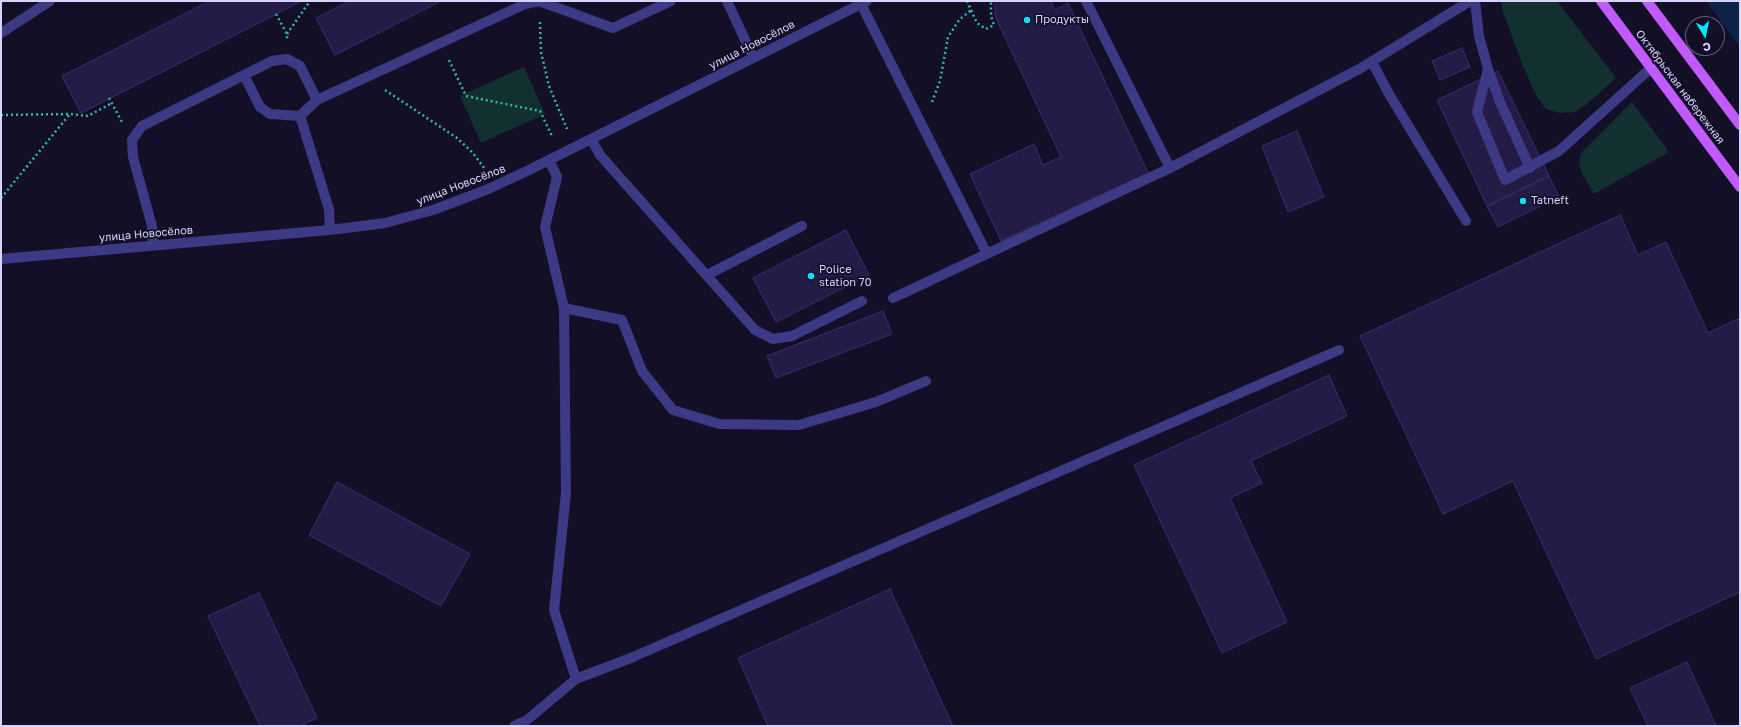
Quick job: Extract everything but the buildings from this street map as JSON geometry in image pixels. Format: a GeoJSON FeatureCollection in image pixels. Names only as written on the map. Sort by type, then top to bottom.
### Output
{"type":"FeatureCollection","features":[{"type":"Feature","properties":{"kind":"main road","name":"Октябрьская набережная"},"geometry":{"type":"LineString","coordinates":[[1601,1],[1740,187]]}},
{"type":"Feature","properties":{"kind":"main road"},"geometry":{"type":"LineString","coordinates":[[1647,1],[1740,125]]}},
{"type":"Feature","properties":{"kind":"street"},"geometry":{"type":"LineString","coordinates":[[1,33],[50,1]]}},
{"type":"Feature","properties":{"kind":"street"},"geometry":{"type":"LineString","coordinates":[[244,75],[260,107],[270,114],[300,116],[317,100],[525,4],[539,1],[613,28],[670,1]]}},
{"type":"Feature","properties":{"kind":"street"},"geometry":{"type":"LineString","coordinates":[[727,1],[753,57]]}},
{"type":"Feature","properties":{"kind":"street"},"geometry":{"type":"LineString","coordinates":[[1086,1],[1170,168]]}},
{"type":"Feature","properties":{"kind":"street"},"geometry":{"type":"LineString","coordinates":[[893,298],[1170,168],[1372,62],[1470,1]]}},
{"type":"Feature","properties":{"kind":"street"},"geometry":{"type":"LineString","coordinates":[[1475,1],[1478,36],[1488,69],[1500,102],[1530,168]]}},
{"type":"Feature","properties":{"kind":"street"},"geometry":{"type":"LineString","coordinates":[[864,3],[923,127],[987,254]]}},
{"type":"Feature","properties":{"kind":"street","name":"улица Новосёлов"},"geometry":{"type":"LineString","coordinates":[[1,259],[330,230],[385,223],[433,210],[486,190],[549,160],[864,3]]}},
{"type":"Feature","properties":{"kind":"street"},"geometry":{"type":"LineString","coordinates":[[153,245],[152,226],[133,157],[132,140],[142,126],[272,61],[287,59],[300,66],[317,100]]}},
{"type":"Feature","properties":{"kind":"street"},"geometry":{"type":"LineString","coordinates":[[1372,62],[1389,94],[1466,221]]}},
{"type":"Feature","properties":{"kind":"street"},"geometry":{"type":"LineString","coordinates":[[1488,69],[1477,112],[1505,180],[1530,168],[1559,151],[1651,68]]}},
{"type":"Feature","properties":{"kind":"street"},"geometry":{"type":"LineString","coordinates":[[300,116],[329,209],[330,230]]}},
{"type":"Feature","properties":{"kind":"street"},"geometry":{"type":"LineString","coordinates":[[591,139],[600,155],[755,330],[772,339],[792,336],[862,301]]}},
{"type":"Feature","properties":{"kind":"street"},"geometry":{"type":"LineString","coordinates":[[549,160],[557,177],[545,227],[564,308],[566,493],[554,610],[576,679]]}},
{"type":"Feature","properties":{"kind":"street"},"geometry":{"type":"LineString","coordinates":[[706,275],[802,226]]}},
{"type":"Feature","properties":{"kind":"street"},"geometry":{"type":"LineString","coordinates":[[564,308],[622,320],[642,371],[673,410],[719,424],[799,425],[876,402],[926,381]]}},
{"type":"Feature","properties":{"kind":"street"},"geometry":{"type":"LineString","coordinates":[[514,726],[526,720],[576,679],[640,654],[1339,350]]}},
{"type":"Feature","properties":{"kind":"path"},"geometry":{"type":"LineString","coordinates":[[286,34],[310,1]]}},
{"type":"Feature","properties":{"kind":"path"},"geometry":{"type":"LineString","coordinates":[[539,1],[541,52],[549,86],[567,129]]}},
{"type":"Feature","properties":{"kind":"path"},"geometry":{"type":"LineString","coordinates":[[967,1],[977,23],[986,29],[994,25],[991,16],[991,1]]}},
{"type":"Feature","properties":{"kind":"path"},"geometry":{"type":"LineString","coordinates":[[923,127],[940,81],[948,37],[959,20],[971,10]]}},
{"type":"Feature","properties":{"kind":"path"},"geometry":{"type":"LineString","coordinates":[[276,14],[286,34],[287,59]]}},
{"type":"Feature","properties":{"kind":"path"},"geometry":{"type":"LineString","coordinates":[[442,42],[466,96],[540,111],[552,136]]}},
{"type":"Feature","properties":{"kind":"path"},"geometry":{"type":"LineString","coordinates":[[366,77],[457,138],[472,152],[485,169]]}},
{"type":"Feature","properties":{"kind":"path"},"geometry":{"type":"LineString","coordinates":[[110,98],[132,140]]}},
{"type":"Feature","properties":{"kind":"path"},"geometry":{"type":"LineString","coordinates":[[1,115],[70,114],[88,116],[112,103]]}},
{"type":"Feature","properties":{"kind":"path"},"geometry":{"type":"LineString","coordinates":[[1,198],[70,114]]}},
{"type":"Feature","properties":{"kind":"green space"},"geometry":{"type":"Polygon","coordinates":[[[1501,1],[1557,1],[1616,78],[1586,105],[1575,112],[1560,113],[1546,109],[1537,97],[1523,66],[1503,12],[1501,1]]]}},
{"type":"Feature","properties":{"kind":"green space"},"geometry":{"type":"Polygon","coordinates":[[[524,67],[545,114],[481,143],[460,96],[524,67]]]}},
{"type":"Feature","properties":{"kind":"green space"},"geometry":{"type":"Polygon","coordinates":[[[1632,102],[1669,152],[1594,194],[1582,174],[1579,163],[1581,153],[1632,102]]]}},
{"type":"Feature","properties":{"kind":"water"},"geometry":{"type":"Polygon","coordinates":[[[1706,1],[1740,1],[1740,47],[1725,27],[1725,16],[1717,16],[1706,1]]]}},
{"type":"Feature","properties":{"kind":"place","name":"Продукты"},"geometry":{"type":"Point","coordinates":[1027,20]}},
{"type":"Feature","properties":{"kind":"place","name":"Tatneft"},"geometry":{"type":"Point","coordinates":[1523,201]}},
{"type":"Feature","properties":{"kind":"place","name":"Police station 70"},"geometry":{"type":"Point","coordinates":[811,276]}}]}
